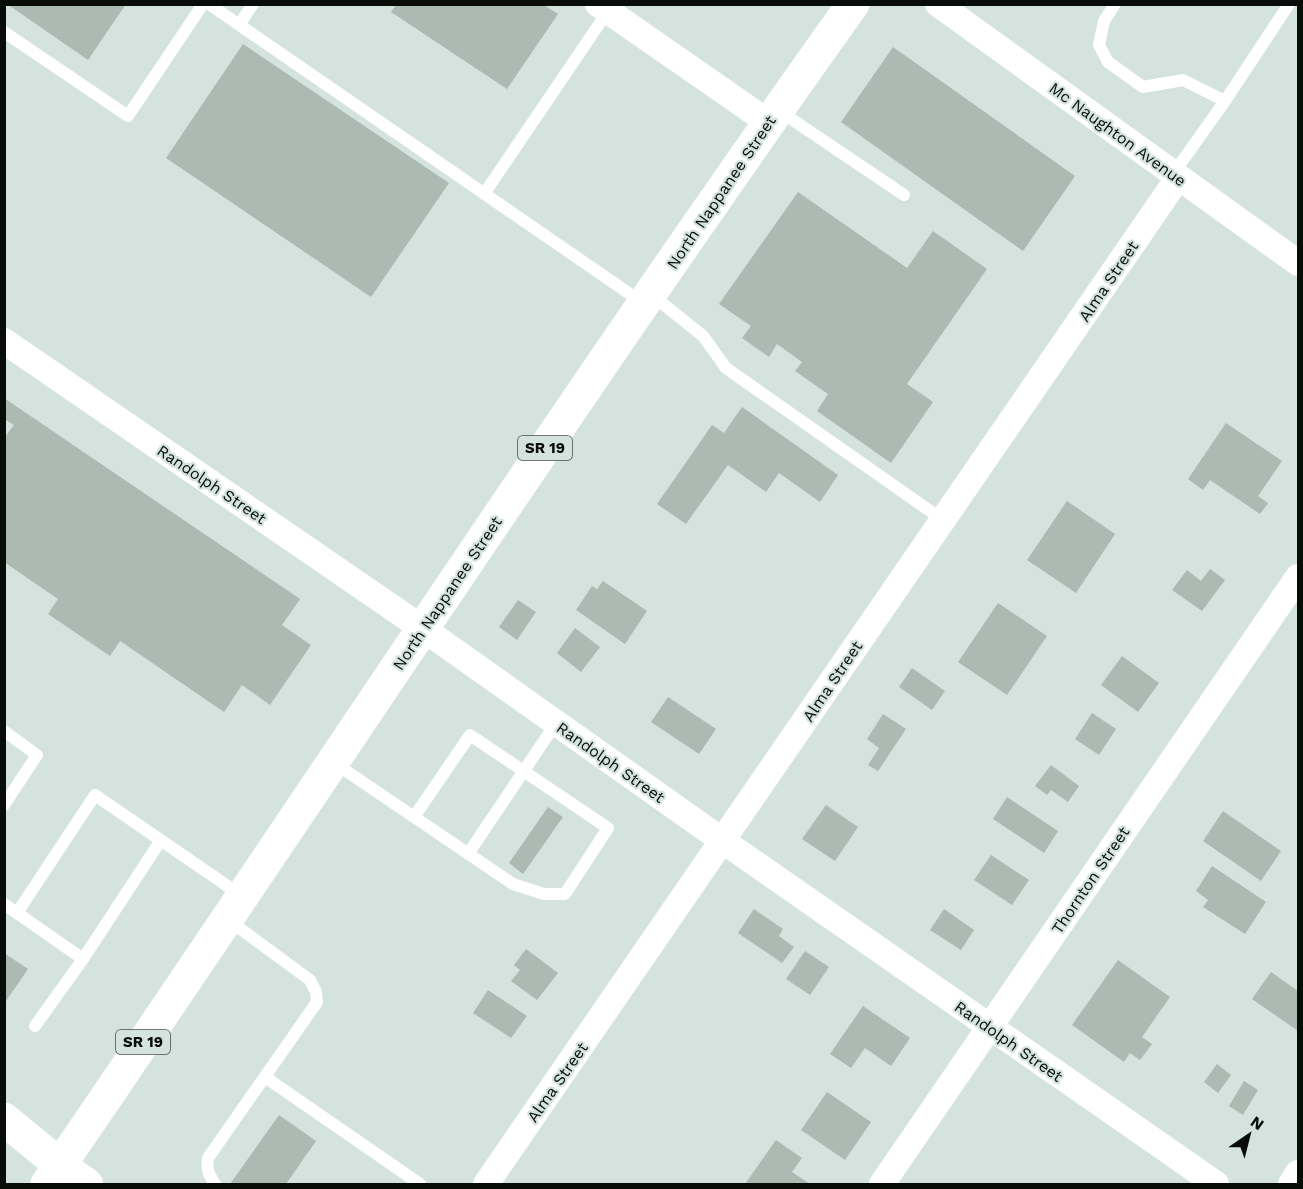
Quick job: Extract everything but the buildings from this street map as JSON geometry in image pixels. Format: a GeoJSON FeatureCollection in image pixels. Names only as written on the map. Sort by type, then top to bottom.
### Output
{"type":"FeatureCollection","features":[{"type":"Feature","properties":{"kind":"main road","name":"North Nappanee Street"},"geometry":{"type":"LineString","coordinates":[[53,1175],[422,628],[773,116],[853,4]]}},
{"type":"Feature","properties":{"kind":"main road"},"geometry":{"type":"LineString","coordinates":[[4,1119],[53,1175]]}},
{"type":"Feature","properties":{"kind":"street","name":"Mc Naughton Avenue"},"geometry":{"type":"LineString","coordinates":[[938,4],[1299,263]]}},
{"type":"Feature","properties":{"kind":"street"},"geometry":{"type":"LineString","coordinates":[[603,8],[773,116]]}},
{"type":"Feature","properties":{"kind":"street","name":"Alma Street"},"geometry":{"type":"LineString","coordinates":[[486,1185],[943,520],[1176,176]]}},
{"type":"Feature","properties":{"kind":"street","name":"Randolph Street"},"geometry":{"type":"LineString","coordinates":[[4,341],[422,628],[1216,1185]]}},
{"type":"Feature","properties":{"kind":"street","name":"Thornton Street"},"geometry":{"type":"LineString","coordinates":[[882,1185],[1299,577]]}},
{"type":"Feature","properties":{"kind":"street"},"geometry":{"type":"LineString","coordinates":[[1291,1185],[1299,1173]]}},
{"type":"Feature","properties":{"kind":"street"},"geometry":{"type":"LineString","coordinates":[[53,1175],[87,1185]]}},
{"type":"Feature","properties":{"kind":"lane"},"geometry":{"type":"LineString","coordinates":[[4,32],[128,116],[203,4]]}},
{"type":"Feature","properties":{"kind":"lane"},"geometry":{"type":"LineString","coordinates":[[209,4],[484,194],[703,336],[726,368],[943,520]]}},
{"type":"Feature","properties":{"kind":"lane"},"geometry":{"type":"LineString","coordinates":[[239,25],[253,4]]}},
{"type":"Feature","properties":{"kind":"lane"},"geometry":{"type":"LineString","coordinates":[[1115,4],[1104,21],[1099,45],[1108,62],[1143,87],[1183,80],[1225,101]]}},
{"type":"Feature","properties":{"kind":"lane"},"geometry":{"type":"LineString","coordinates":[[1176,176],[1283,7]]}},
{"type":"Feature","properties":{"kind":"lane"},"geometry":{"type":"LineString","coordinates":[[484,194],[603,8]]}},
{"type":"Feature","properties":{"kind":"lane"},"geometry":{"type":"LineString","coordinates":[[773,116],[904,195]]}},
{"type":"Feature","properties":{"kind":"lane"},"geometry":{"type":"LineString","coordinates":[[468,854],[556,723]]}},
{"type":"Feature","properties":{"kind":"lane"},"geometry":{"type":"LineString","coordinates":[[4,731],[37,755],[4,805]]}},
{"type":"Feature","properties":{"kind":"lane"},"geometry":{"type":"LineString","coordinates":[[332,762],[513,884],[544,894],[565,894],[608,828],[470,735],[414,817]]}},
{"type":"Feature","properties":{"kind":"lane"},"geometry":{"type":"LineString","coordinates":[[17,913],[95,795],[161,840],[310,980],[316,992],[317,1002],[208,1158],[209,1175],[215,1185]]}},
{"type":"Feature","properties":{"kind":"lane"},"geometry":{"type":"LineString","coordinates":[[35,1026],[83,959],[161,840]]}},
{"type":"Feature","properties":{"kind":"lane"},"geometry":{"type":"LineString","coordinates":[[4,904],[83,959]]}},
{"type":"Feature","properties":{"kind":"lane"},"geometry":{"type":"LineString","coordinates":[[265,1077],[420,1185]]}}]}
